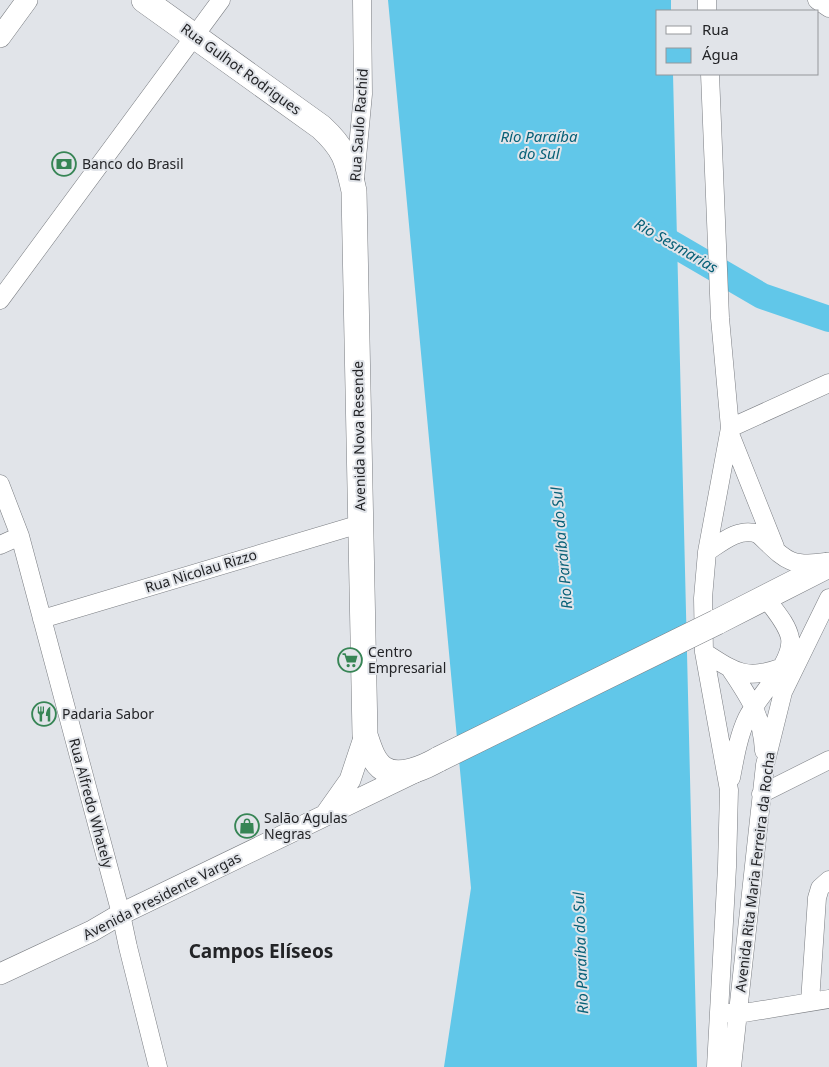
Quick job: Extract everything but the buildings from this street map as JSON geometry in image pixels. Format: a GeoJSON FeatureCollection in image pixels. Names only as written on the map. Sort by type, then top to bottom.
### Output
{"type":"FeatureCollection","features":[{"type":"Feature","properties":{"kind":"main road","name":"Rua Gulhot Rodrigues"},"geometry":{"type":"LineString","coordinates":[[144,0],[321,127],[335,140]]}},
{"type":"Feature","properties":{"kind":"main road","name":"Avenida Nova Resende"},"geometry":{"type":"LineString","coordinates":[[335,140],[346,159],[354,191],[365,736]]}},
{"type":"Feature","properties":{"kind":"main road"},"geometry":{"type":"LineString","coordinates":[[365,736],[372,754],[384,769],[393,772],[429,764],[829,565]]}},
{"type":"Feature","properties":{"kind":"street"},"geometry":{"type":"LineString","coordinates":[[0,37],[27,0]]}},
{"type":"Feature","properties":{"kind":"street"},"geometry":{"type":"LineString","coordinates":[[0,300],[220,0]]}},
{"type":"Feature","properties":{"kind":"street","name":"Rua Saulo Rachid"},"geometry":{"type":"LineString","coordinates":[[354,191],[363,94],[362,0]]}},
{"type":"Feature","properties":{"kind":"street"},"geometry":{"type":"LineString","coordinates":[[817,0],[829,8]]}},
{"type":"Feature","properties":{"kind":"street"},"geometry":{"type":"LineString","coordinates":[[710,75],[720,318],[730,431],[776,551]]}},
{"type":"Feature","properties":{"kind":"street"},"geometry":{"type":"LineString","coordinates":[[730,431],[829,383]]}},
{"type":"Feature","properties":{"kind":"street","name":"Avenida Rita Maria Ferreira da Rocha"},"geometry":{"type":"LineString","coordinates":[[716,1067],[729,790],[704,652],[703,598],[707,552],[730,431]]}},
{"type":"Feature","properties":{"kind":"street","name":"Rua Alfredo Whately"},"geometry":{"type":"LineString","coordinates":[[0,484],[20,536],[122,914],[128,947],[158,1067]]}},
{"type":"Feature","properties":{"kind":"street","name":"Rua Nicolau Rizzo"},"geometry":{"type":"LineString","coordinates":[[42,618],[360,524]]}},
{"type":"Feature","properties":{"kind":"street"},"geometry":{"type":"LineString","coordinates":[[707,552],[729,537],[751,532],[758,534],[776,551],[798,564],[829,561]]}},
{"type":"Feature","properties":{"kind":"street"},"geometry":{"type":"LineString","coordinates":[[0,546],[20,536]]}},
{"type":"Feature","properties":{"kind":"street"},"geometry":{"type":"LineString","coordinates":[[729,790],[738,740],[746,719],[754,705],[783,667],[789,652],[790,638],[786,627],[766,598]]}},
{"type":"Feature","properties":{"kind":"street","name":"Avenida Rita Maria Ferreira da Rocha"},"geometry":{"type":"LineString","coordinates":[[732,1067],[765,764],[783,692],[829,598]]}},
{"type":"Feature","properties":{"kind":"street"},"geometry":{"type":"LineString","coordinates":[[704,652],[731,670],[754,675],[783,667]]}},
{"type":"Feature","properties":{"kind":"street"},"geometry":{"type":"LineString","coordinates":[[731,670],[754,705],[763,734],[765,764]]}},
{"type":"Feature","properties":{"kind":"street"},"geometry":{"type":"LineString","coordinates":[[324,816],[350,780],[365,736]]}},
{"type":"Feature","properties":{"kind":"street"},"geometry":{"type":"LineString","coordinates":[[761,794],[829,760]]}},
{"type":"Feature","properties":{"kind":"street","name":"Avenida Presidente Vargas"},"geometry":{"type":"LineString","coordinates":[[0,974],[92,931],[122,914],[429,764]]}},
{"type":"Feature","properties":{"kind":"street"},"geometry":{"type":"LineString","coordinates":[[810,1002],[817,898],[820,888],[829,880]]}},
{"type":"Feature","properties":{"kind":"street"},"geometry":{"type":"LineString","coordinates":[[719,1012],[738,1014],[829,999]]}},
{"type":"Feature","properties":{"kind":"water","name":"Rio Paraíba do Sul"},"geometry":{"type":"Polygon","coordinates":[[[388,0],[671,0],[671,10],[656,10],[656,75],[673,75],[697,1067],[444,1067],[471,888],[388,0]]]}},
{"type":"Feature","properties":{"kind":"waterway","name":"Rio Sesmarias"},"geometry":{"type":"LineString","coordinates":[[647,229],[762,296],[829,319]]}},
{"type":"Feature","properties":{"kind":"place","name":"Banco do Brasil"},"geometry":{"type":"Point","coordinates":[64,164]}},
{"type":"Feature","properties":{"kind":"place","name":"Centro Empresarial"},"geometry":{"type":"Point","coordinates":[350,660]}},
{"type":"Feature","properties":{"kind":"place","name":"Padaria Sabor"},"geometry":{"type":"Point","coordinates":[44,714]}},
{"type":"Feature","properties":{"kind":"place","name":"Salão Agulas Negras"},"geometry":{"type":"Point","coordinates":[247,826]}},
{"type":"Feature","properties":{"kind":"district","name":"Campos Elíseos"},"geometry":{"type":"Point","coordinates":[261,951]}}]}
